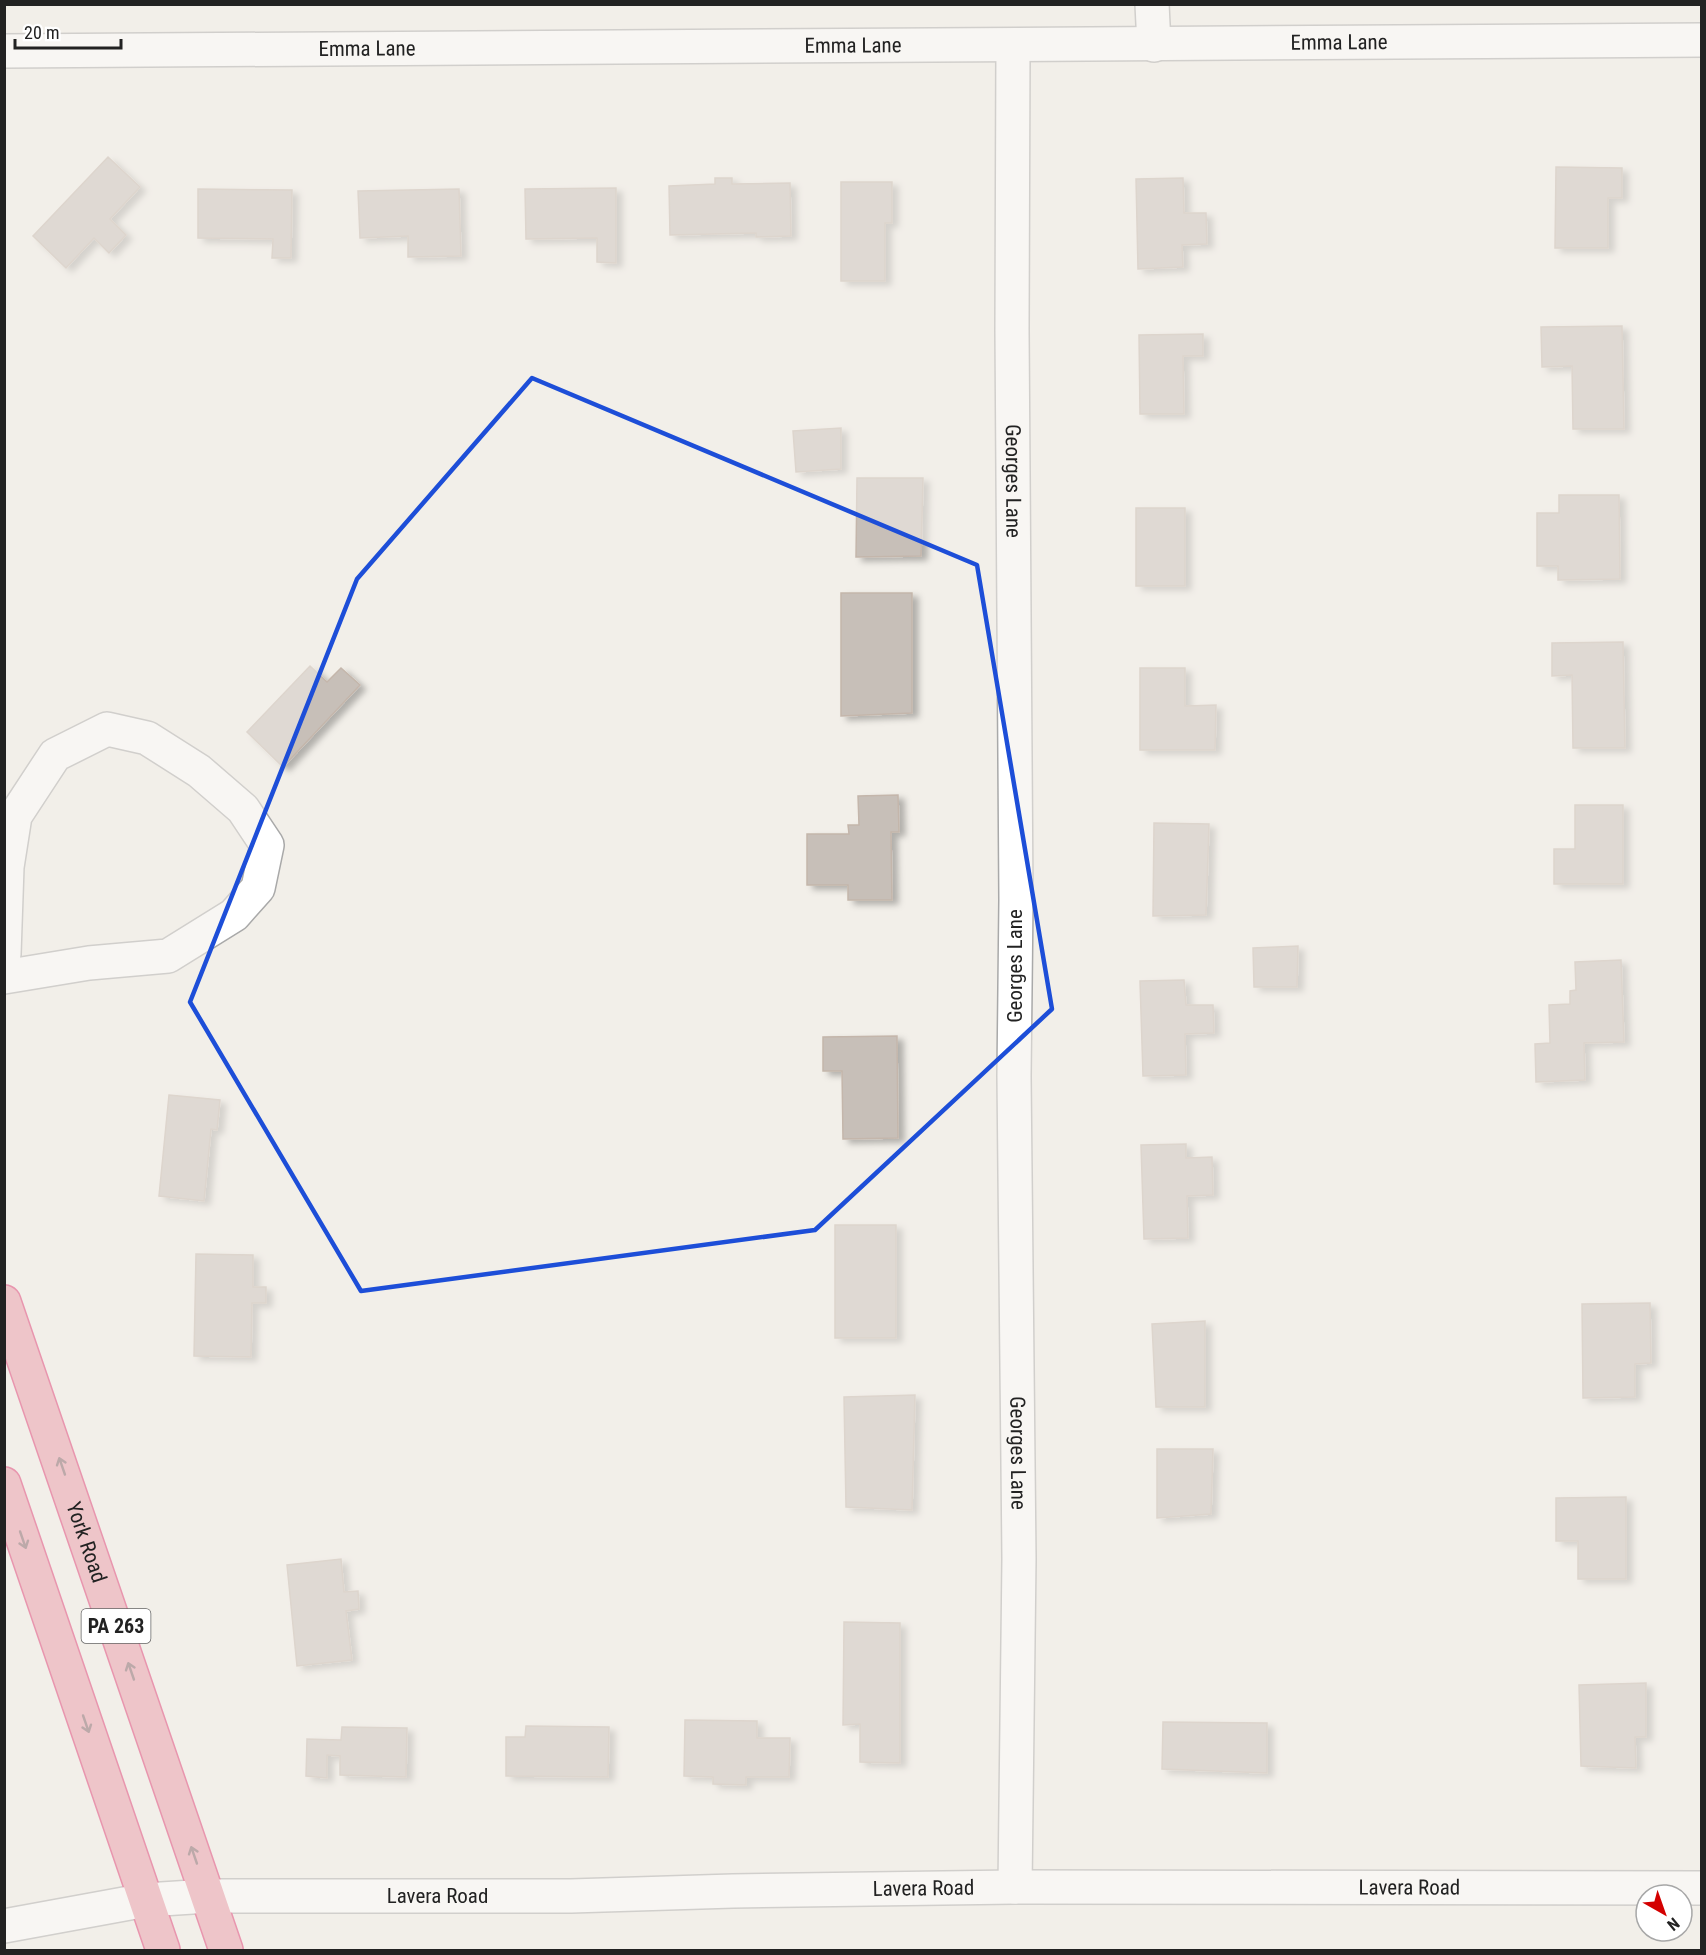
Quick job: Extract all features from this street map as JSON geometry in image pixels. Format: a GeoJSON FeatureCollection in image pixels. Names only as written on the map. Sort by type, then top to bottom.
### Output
{"type":"FeatureCollection","features":[{"type":"Feature","properties":{"kind":"highway","name":"York Road"},"geometry":{"type":"LineString","coordinates":[[8,1324],[226,1950]]}},
{"type":"Feature","properties":{"kind":"highway","name":"PA 263"},"geometry":{"type":"LineString","coordinates":[[4,1484],[163,1950]]}},
{"type":"Feature","properties":{"kind":"street"},"geometry":{"type":"LineString","coordinates":[[1152,4],[1154,45]]}},
{"type":"Feature","properties":{"kind":"street","name":"Emma Lane"},"geometry":{"type":"LineString","coordinates":[[4,51],[1701,40]]}},
{"type":"Feature","properties":{"kind":"street","name":"Georges Lane"},"geometry":{"type":"LineString","coordinates":[[1013,46],[1012,342],[1016,900],[1014,1076],[1019,1559],[1015,1887]]}},
{"type":"Feature","properties":{"kind":"street"},"geometry":{"type":"LineString","coordinates":[[4,954],[7,867],[15,816],[55,755],[107,729],[147,738],[199,771],[243,809],[267,845],[258,888],[234,915],[168,956],[89,963],[4,977]]}},
{"type":"Feature","properties":{"kind":"street","name":"Lavera Road"},"geometry":{"type":"LineString","coordinates":[[4,1926],[146,1900],[208,1896],[571,1896],[1015,1887],[1701,1888]]}},
{"type":"Feature","properties":{"kind":"highlighted area"},"geometry":{"type":"Polygon","coordinates":[[[532,378],[977,565],[1052,1009],[815,1230],[361,1291],[190,1002],[357,579],[532,378]]]}},
{"type":"Feature","properties":{"kind":"building"},"geometry":{"type":"Polygon","coordinates":[[[108,157],[140,187],[110,219],[126,235],[109,253],[94,238],[66,268],[33,236],[108,157]]]}},
{"type":"Feature","properties":{"kind":"building"},"geometry":{"type":"Polygon","coordinates":[[[1556,167],[1622,168],[1622,198],[1608,198],[1608,248],[1555,248],[1556,167]]]}},
{"type":"Feature","properties":{"kind":"building"},"geometry":{"type":"Polygon","coordinates":[[[715,178],[732,178],[732,184],[790,183],[791,236],[756,237],[756,233],[670,235],[669,186],[715,184],[715,178]]]}},
{"type":"Feature","properties":{"kind":"building"},"geometry":{"type":"Polygon","coordinates":[[[1183,178],[1184,213],[1206,213],[1207,244],[1182,245],[1183,267],[1138,269],[1136,179],[1183,178]]]}},
{"type":"Feature","properties":{"kind":"building"},"geometry":{"type":"Polygon","coordinates":[[[841,182],[892,182],[892,223],[885,223],[885,281],[841,281],[841,182]]]}},
{"type":"Feature","properties":{"kind":"building"},"geometry":{"type":"Polygon","coordinates":[[[616,188],[616,263],[597,262],[597,238],[526,239],[525,189],[616,188]]]}},
{"type":"Feature","properties":{"kind":"building"},"geometry":{"type":"Polygon","coordinates":[[[198,189],[292,190],[291,258],[272,258],[273,239],[198,238],[198,189]]]}},
{"type":"Feature","properties":{"kind":"building"},"geometry":{"type":"Polygon","coordinates":[[[459,189],[461,256],[408,257],[408,236],[360,238],[358,191],[459,189]]]}},
{"type":"Feature","properties":{"kind":"building"},"geometry":{"type":"Polygon","coordinates":[[[1622,326],[1624,429],[1573,429],[1572,366],[1542,367],[1541,327],[1622,326]]]}},
{"type":"Feature","properties":{"kind":"building"},"geometry":{"type":"Polygon","coordinates":[[[1203,334],[1203,356],[1183,356],[1184,414],[1140,414],[1139,335],[1203,334]]]}},
{"type":"Feature","properties":{"kind":"building"},"geometry":{"type":"Polygon","coordinates":[[[841,428],[841,469],[796,472],[793,431],[841,428]]]}},
{"type":"Feature","properties":{"kind":"building"},"geometry":{"type":"Polygon","coordinates":[[[857,478],[923,478],[921,556],[856,557],[857,478]]]}},
{"type":"Feature","properties":{"kind":"building"},"geometry":{"type":"Polygon","coordinates":[[[1559,495],[1619,495],[1620,579],[1558,580],[1558,566],[1537,566],[1537,513],[1559,513],[1559,495]]]}},
{"type":"Feature","properties":{"kind":"building"},"geometry":{"type":"Polygon","coordinates":[[[1136,508],[1185,508],[1185,586],[1136,586],[1136,508]]]}},
{"type":"Feature","properties":{"kind":"building"},"geometry":{"type":"Polygon","coordinates":[[[841,593],[912,593],[912,713],[841,716],[841,593]]]}},
{"type":"Feature","properties":{"kind":"building"},"geometry":{"type":"Polygon","coordinates":[[[1623,642],[1625,748],[1573,748],[1572,675],[1552,676],[1552,643],[1623,642]]]}},
{"type":"Feature","properties":{"kind":"building"},"geometry":{"type":"Polygon","coordinates":[[[310,666],[327,682],[341,668],[360,685],[283,767],[247,732],[310,666]]]}},
{"type":"Feature","properties":{"kind":"building"},"geometry":{"type":"Polygon","coordinates":[[[1140,668],[1185,668],[1185,706],[1216,705],[1215,750],[1140,750],[1140,668]]]}},
{"type":"Feature","properties":{"kind":"building"},"geometry":{"type":"Polygon","coordinates":[[[898,795],[899,832],[891,832],[892,900],[848,900],[848,885],[807,885],[807,834],[849,834],[848,825],[859,825],[858,796],[898,795]]]}},
{"type":"Feature","properties":{"kind":"building"},"geometry":{"type":"Polygon","coordinates":[[[1575,805],[1623,805],[1623,884],[1554,884],[1554,849],[1575,849],[1575,805]]]}},
{"type":"Feature","properties":{"kind":"building"},"geometry":{"type":"Polygon","coordinates":[[[1154,823],[1209,824],[1206,915],[1153,916],[1154,823]]]}},
{"type":"Feature","properties":{"kind":"building"},"geometry":{"type":"Polygon","coordinates":[[[1298,946],[1297,987],[1254,987],[1253,948],[1298,946]]]}},
{"type":"Feature","properties":{"kind":"building"},"geometry":{"type":"Polygon","coordinates":[[[1621,960],[1624,1042],[1584,1043],[1585,1080],[1536,1082],[1535,1044],[1550,1043],[1549,1005],[1570,1004],[1570,991],[1576,990],[1575,962],[1621,960]]]}},
{"type":"Feature","properties":{"kind":"building"},"geometry":{"type":"Polygon","coordinates":[[[1184,980],[1186,1005],[1213,1005],[1214,1033],[1185,1034],[1186,1075],[1143,1076],[1140,981],[1184,980]]]}},
{"type":"Feature","properties":{"kind":"building"},"geometry":{"type":"Polygon","coordinates":[[[897,1036],[898,1138],[843,1139],[842,1071],[823,1071],[823,1037],[897,1036]]]}},
{"type":"Feature","properties":{"kind":"building"},"geometry":{"type":"Polygon","coordinates":[[[169,1095],[220,1100],[217,1130],[211,1129],[204,1201],[159,1196],[169,1095]]]}},
{"type":"Feature","properties":{"kind":"building"},"geometry":{"type":"Polygon","coordinates":[[[1186,1144],[1186,1158],[1212,1157],[1213,1195],[1187,1196],[1188,1238],[1144,1239],[1141,1145],[1186,1144]]]}},
{"type":"Feature","properties":{"kind":"building"},"geometry":{"type":"Polygon","coordinates":[[[835,1225],[896,1225],[896,1338],[835,1338],[835,1225]]]}},
{"type":"Feature","properties":{"kind":"building"},"geometry":{"type":"Polygon","coordinates":[[[196,1254],[253,1255],[253,1287],[266,1287],[266,1303],[252,1303],[251,1357],[194,1356],[196,1254]]]}},
{"type":"Feature","properties":{"kind":"building"},"geometry":{"type":"Polygon","coordinates":[[[1650,1303],[1651,1363],[1635,1364],[1635,1397],[1583,1398],[1582,1304],[1650,1303]]]}},
{"type":"Feature","properties":{"kind":"building"},"geometry":{"type":"Polygon","coordinates":[[[1205,1321],[1205,1407],[1156,1407],[1152,1324],[1205,1321]]]}},
{"type":"Feature","properties":{"kind":"building"},"geometry":{"type":"Polygon","coordinates":[[[915,1395],[912,1510],[846,1507],[844,1397],[915,1395]]]}},
{"type":"Feature","properties":{"kind":"building"},"geometry":{"type":"Polygon","coordinates":[[[1157,1449],[1213,1449],[1211,1514],[1157,1518],[1157,1449]]]}},
{"type":"Feature","properties":{"kind":"building"},"geometry":{"type":"Polygon","coordinates":[[[1626,1497],[1626,1579],[1578,1579],[1578,1541],[1556,1541],[1556,1498],[1626,1497]]]}},
{"type":"Feature","properties":{"kind":"building"},"geometry":{"type":"Polygon","coordinates":[[[341,1559],[344,1592],[358,1591],[359,1609],[346,1611],[352,1660],[297,1666],[287,1565],[341,1559]]]}},
{"type":"Feature","properties":{"kind":"building"},"geometry":{"type":"Polygon","coordinates":[[[844,1622],[900,1623],[900,1763],[860,1762],[860,1724],[843,1725],[844,1622]]]}},
{"type":"Feature","properties":{"kind":"building"},"geometry":{"type":"Polygon","coordinates":[[[1646,1683],[1646,1737],[1635,1737],[1636,1768],[1581,1766],[1579,1685],[1646,1683]]]}},
{"type":"Feature","properties":{"kind":"building"},"geometry":{"type":"Polygon","coordinates":[[[685,1720],[757,1721],[757,1738],[790,1738],[789,1777],[746,1777],[746,1785],[713,1784],[713,1777],[684,1776],[685,1720]]]}},
{"type":"Feature","properties":{"kind":"building"},"geometry":{"type":"Polygon","coordinates":[[[1163,1722],[1267,1723],[1267,1773],[1162,1769],[1163,1722]]]}},
{"type":"Feature","properties":{"kind":"building"},"geometry":{"type":"Polygon","coordinates":[[[526,1726],[609,1727],[608,1777],[506,1776],[506,1737],[525,1737],[526,1726]]]}},
{"type":"Feature","properties":{"kind":"building"},"geometry":{"type":"Polygon","coordinates":[[[342,1727],[407,1728],[406,1777],[340,1775],[340,1756],[327,1755],[327,1778],[306,1776],[307,1739],[341,1740],[342,1727]]]}}]}
